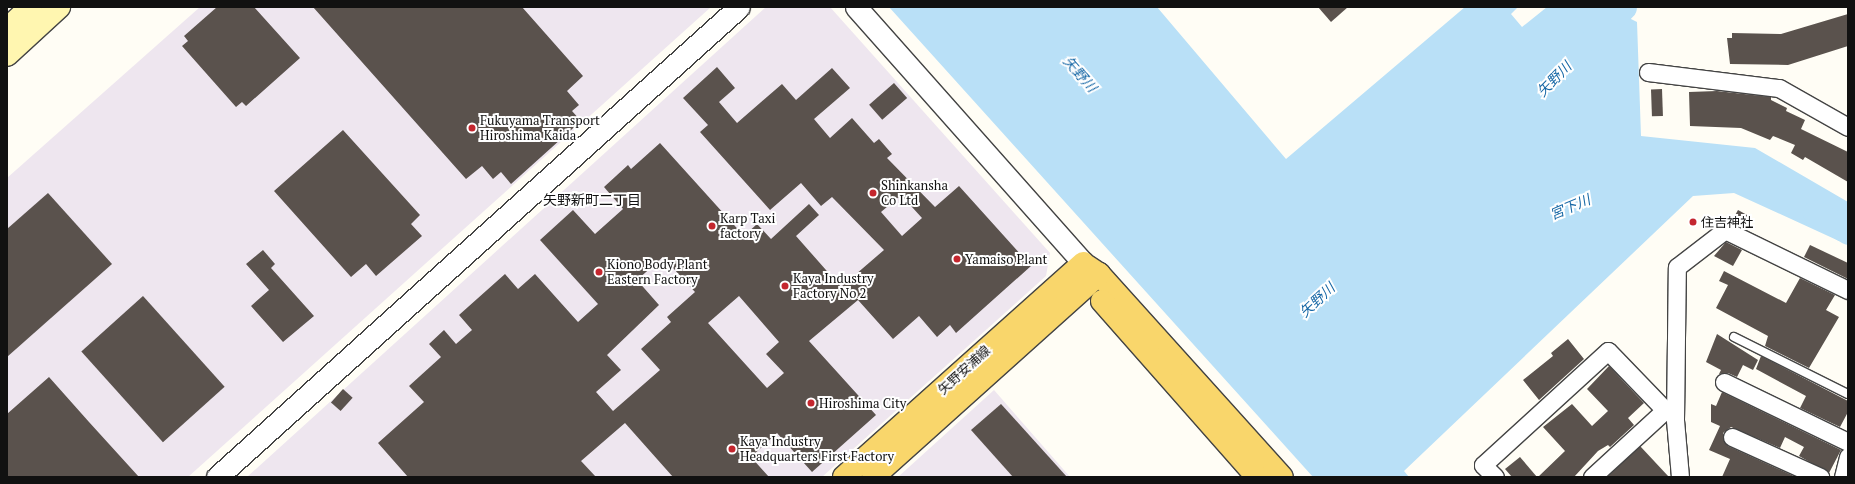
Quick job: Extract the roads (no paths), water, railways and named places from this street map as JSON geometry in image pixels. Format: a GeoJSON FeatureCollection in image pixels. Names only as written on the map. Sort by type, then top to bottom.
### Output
{"type":"FeatureCollection","features":[{"type":"Feature","properties":{"kind":"main road"},"geometry":{"type":"LineString","coordinates":[[7,29],[31,7]]}},
{"type":"Feature","properties":{"kind":"main road"},"geometry":{"type":"LineString","coordinates":[[7,55],[59,7]]}},
{"type":"Feature","properties":{"kind":"main road"},"geometry":{"type":"LineString","coordinates":[[1090,274],[1258,477]]}},
{"type":"Feature","properties":{"kind":"main road"},"geometry":{"type":"LineString","coordinates":[[1090,274],[1282,477]]}},
{"type":"Feature","properties":{"kind":"main road","name":"矢野安浦線"},"geometry":{"type":"LineString","coordinates":[[844,477],[1090,274]]}},
{"type":"Feature","properties":{"kind":"main road","name":"矢野安浦線"},"geometry":{"type":"LineString","coordinates":[[873,477],[1090,274]]}},
{"type":"Feature","properties":{"kind":"street"},"geometry":{"type":"LineString","coordinates":[[217,477],[739,7]]}},
{"type":"Feature","properties":{"kind":"street"},"geometry":{"type":"LineString","coordinates":[[856,7],[1090,274]]}},
{"type":"Feature","properties":{"kind":"street"},"geometry":{"type":"LineString","coordinates":[[1648,72],[1779,88],[1848,127]]}},
{"type":"Feature","properties":{"kind":"street"},"geometry":{"type":"LineString","coordinates":[[1680,477],[1670,410],[1677,267],[1725,230],[1848,290]]}},
{"type":"Feature","properties":{"kind":"street"},"geometry":{"type":"LineString","coordinates":[[1495,477],[1483,465],[1608,351],[1670,410]]}},
{"type":"Feature","properties":{"kind":"street"},"geometry":{"type":"LineString","coordinates":[[1724,382],[1848,442]]}},
{"type":"Feature","properties":{"kind":"street"},"geometry":{"type":"LineString","coordinates":[[1592,477],[1670,410]]}},
{"type":"Feature","properties":{"kind":"street"},"geometry":{"type":"LineString","coordinates":[[1732,437],[1820,477]]}},
{"type":"Feature","properties":{"kind":"lane"},"geometry":{"type":"LineString","coordinates":[[1734,337],[1848,394]]}},
{"type":"Feature","properties":{"kind":"water"},"geometry":{"type":"Polygon","coordinates":[[[889,7],[1157,7],[1286,159],[1465,7],[1518,7],[1511,14],[1522,27],[1547,7],[1607,7],[1637,22],[1641,136],[1755,148],[1848,202],[1848,217],[1839,241],[1734,193],[1693,196],[1404,471],[1409,477],[1313,477],[889,7]]]}},
{"type":"Feature","properties":{"kind":"waterway","name":"矢野川"},"geometry":{"type":"LineString","coordinates":[[1594,38],[1624,7]]}},
{"type":"Feature","properties":{"kind":"waterway","name":"宮下川"},"geometry":{"type":"LineString","coordinates":[[1815,212],[1848,232]]}},
{"type":"Feature","properties":{"kind":"place","name":"Fukuyama Transport Hiroshima Kaida"},"geometry":{"type":"Point","coordinates":[472,128]}},
{"type":"Feature","properties":{"kind":"place","name":"Shinkansha Co Ltd"},"geometry":{"type":"Point","coordinates":[873,193]}},
{"type":"Feature","properties":{"kind":"place","name":"住吉神社"},"geometry":{"type":"Point","coordinates":[1693,222]}},
{"type":"Feature","properties":{"kind":"place","name":"Karp Taxi factory"},"geometry":{"type":"Point","coordinates":[712,226]}},
{"type":"Feature","properties":{"kind":"place","name":"Yamaiso Plant"},"geometry":{"type":"Point","coordinates":[957,259]}},
{"type":"Feature","properties":{"kind":"place","name":"Kiono Body Plant Eastern Factory"},"geometry":{"type":"Point","coordinates":[599,272]}},
{"type":"Feature","properties":{"kind":"place","name":"Kaya Industry Factory No 2"},"geometry":{"type":"Point","coordinates":[785,286]}},
{"type":"Feature","properties":{"kind":"place","name":"Hiroshima City"},"geometry":{"type":"Point","coordinates":[811,403]}},
{"type":"Feature","properties":{"kind":"place","name":"Kaya Industry Headquarters First Factory"},"geometry":{"type":"Point","coordinates":[732,449]}},
{"type":"Feature","properties":{"kind":"district","name":"矢野新町二丁目"},"geometry":{"type":"Point","coordinates":[592,200]}}]}
